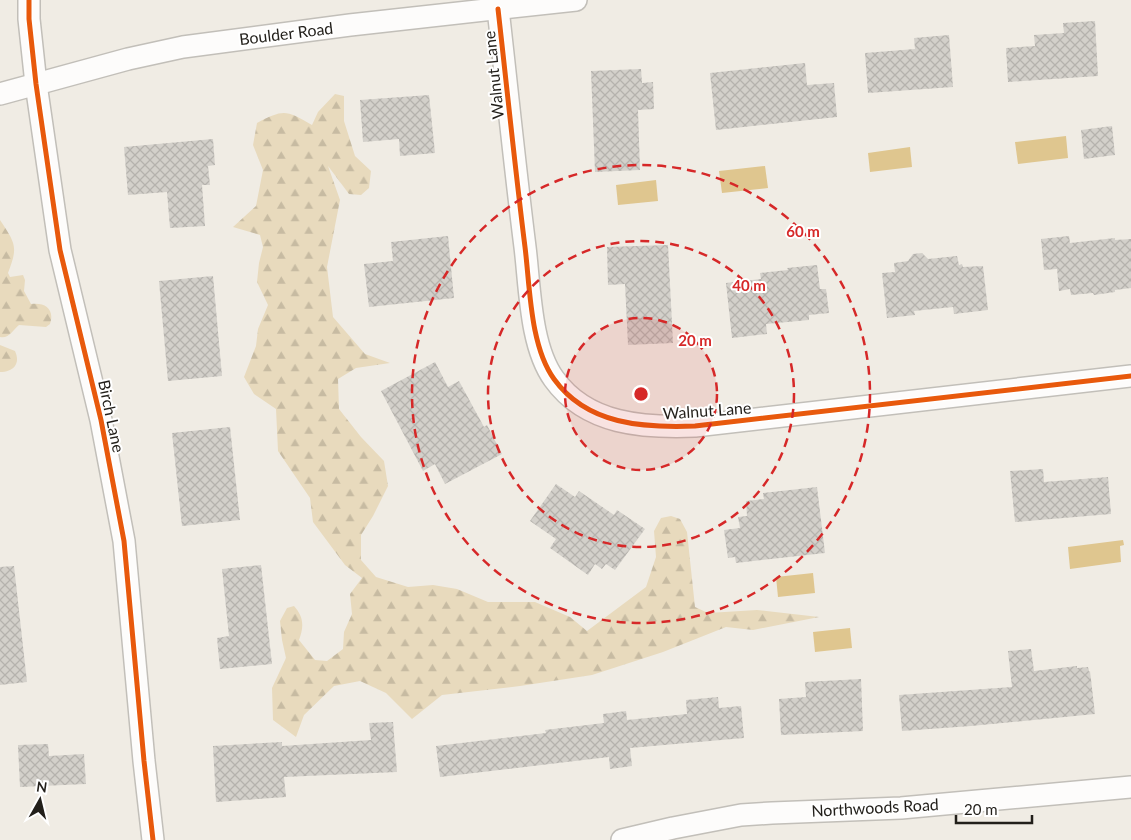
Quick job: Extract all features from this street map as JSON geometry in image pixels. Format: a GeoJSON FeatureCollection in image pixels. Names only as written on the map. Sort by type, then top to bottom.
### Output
{"type":"FeatureCollection","features":[{"type":"Feature","properties":{"kind":"street","name":"Birch Lane"},"geometry":{"type":"LineString","coordinates":[[29,0],[29,19],[36,84],[60,250],[101,420],[124,541],[153,840]]}},
{"type":"Feature","properties":{"kind":"street","name":"Boulder Road"},"geometry":{"type":"LineString","coordinates":[[0,94],[128,58],[182,47],[350,24],[576,0]]}},
{"type":"Feature","properties":{"kind":"street","name":"Walnut Lane"},"geometry":{"type":"LineString","coordinates":[[498,9],[537,342],[554,380],[586,408],[606,418],[625,423],[668,427],[695,426],[1131,376]]}},
{"type":"Feature","properties":{"kind":"street","name":"Northwoods Road"},"geometry":{"type":"LineString","coordinates":[[622,840],[741,815],[901,808],[1131,786]]}},
{"type":"Feature","properties":{"kind":"green space"},"geometry":{"type":"Polygon","coordinates":[[[335,94],[344,96],[344,121],[355,156],[371,171],[369,188],[361,195],[349,194],[328,166],[340,200],[327,267],[333,317],[365,354],[390,363],[356,368],[338,379],[339,409],[361,437],[384,461],[388,486],[361,535],[361,560],[376,577],[408,587],[433,585],[457,589],[488,602],[535,602],[570,617],[587,631],[646,587],[656,557],[654,531],[661,518],[671,516],[680,519],[687,532],[695,607],[708,613],[757,610],[819,617],[753,630],[726,627],[663,652],[592,675],[442,695],[412,719],[386,693],[360,681],[334,686],[304,715],[296,737],[273,720],[272,688],[286,658],[280,621],[287,608],[294,606],[301,618],[302,631],[299,640],[315,660],[327,661],[343,649],[344,632],[352,614],[350,594],[362,578],[345,565],[313,522],[310,498],[278,451],[276,409],[254,394],[244,377],[256,346],[258,329],[268,305],[257,282],[263,247],[260,235],[233,227],[256,206],[263,170],[253,145],[257,123],[273,115],[285,113],[296,116],[312,125],[318,112],[335,94]]]}},
{"type":"Feature","properties":{"kind":"green space"},"geometry":{"type":"Polygon","coordinates":[[[0,220],[14,246],[8,273],[10,277],[23,275],[25,280],[24,291],[31,304],[44,305],[51,314],[50,324],[46,327],[19,325],[3,337],[0,337],[0,220]]]}},
{"type":"Feature","properties":{"kind":"green space"},"geometry":{"type":"Polygon","coordinates":[[[0,345],[15,351],[17,356],[15,366],[9,371],[0,372],[0,345]]]}},
{"type":"Feature","properties":{"kind":"shaded area"},"geometry":{"type":"Polygon","coordinates":[[[1066,136],[1068,158],[1018,164],[1015,142],[1066,136]]]}},
{"type":"Feature","properties":{"kind":"shaded area"},"geometry":{"type":"Polygon","coordinates":[[[910,147],[912,167],[870,172],[868,153],[910,147]]]}},
{"type":"Feature","properties":{"kind":"shaded area"},"geometry":{"type":"Polygon","coordinates":[[[765,166],[768,188],[722,193],[719,171],[765,166]]]}},
{"type":"Feature","properties":{"kind":"shaded area"},"geometry":{"type":"Polygon","coordinates":[[[656,180],[658,201],[618,205],[616,185],[656,180]]]}},
{"type":"Feature","properties":{"kind":"shaded area"},"geometry":{"type":"Polygon","coordinates":[[[1123,540],[1124,545],[1120,546],[1121,562],[1070,569],[1068,547],[1123,540]]]}},
{"type":"Feature","properties":{"kind":"shaded area"},"geometry":{"type":"Polygon","coordinates":[[[813,573],[815,593],[778,597],[776,577],[813,573]]]}},
{"type":"Feature","properties":{"kind":"shaded area"},"geometry":{"type":"Polygon","coordinates":[[[850,628],[852,648],[815,652],[813,632],[850,628]]]}},
{"type":"Feature","properties":{"kind":"building"},"geometry":{"type":"Polygon","coordinates":[[[1095,21],[1098,76],[1008,82],[1006,48],[1035,46],[1034,35],[1064,33],[1063,23],[1095,21]]]}},
{"type":"Feature","properties":{"kind":"building"},"geometry":{"type":"Polygon","coordinates":[[[949,35],[953,87],[868,93],[865,53],[915,49],[914,38],[949,35]]]}},
{"type":"Feature","properties":{"kind":"building"},"geometry":{"type":"Polygon","coordinates":[[[805,63],[807,85],[834,83],[837,117],[716,130],[710,73],[805,63]]]}},
{"type":"Feature","properties":{"kind":"building"},"geometry":{"type":"Polygon","coordinates":[[[641,69],[642,83],[653,82],[654,109],[638,110],[640,170],[595,172],[591,71],[641,69]]]}},
{"type":"Feature","properties":{"kind":"building"},"geometry":{"type":"Polygon","coordinates":[[[429,95],[435,153],[400,156],[399,139],[363,142],[360,100],[429,95]]]}},
{"type":"Feature","properties":{"kind":"building"},"geometry":{"type":"Polygon","coordinates":[[[1112,126],[1115,155],[1084,159],[1081,130],[1112,126]]]}},
{"type":"Feature","properties":{"kind":"building"},"geometry":{"type":"Polygon","coordinates":[[[213,139],[215,165],[208,166],[210,185],[202,185],[205,226],[170,228],[167,192],[128,195],[124,147],[213,139]]]}},
{"type":"Feature","properties":{"kind":"building"},"geometry":{"type":"Polygon","coordinates":[[[448,236],[454,298],[369,307],[364,264],[393,261],[391,242],[448,236]]]}},
{"type":"Feature","properties":{"kind":"building"},"geometry":{"type":"Polygon","coordinates":[[[1069,236],[1070,243],[1115,238],[1115,240],[1131,239],[1131,288],[1094,295],[1093,293],[1071,295],[1070,289],[1059,291],[1057,269],[1044,270],[1041,239],[1069,236]]]}},
{"type":"Feature","properties":{"kind":"building"},"geometry":{"type":"Polygon","coordinates":[[[668,245],[673,343],[628,345],[625,284],[608,285],[607,247],[668,245]]]}},
{"type":"Feature","properties":{"kind":"building"},"geometry":{"type":"Polygon","coordinates":[[[922,253],[928,259],[957,256],[959,265],[962,264],[963,267],[983,266],[988,310],[954,314],[953,307],[914,311],[915,315],[887,318],[882,273],[895,272],[894,263],[908,261],[913,254],[922,253]]]}},
{"type":"Feature","properties":{"kind":"building"},"geometry":{"type":"Polygon","coordinates":[[[817,265],[820,289],[826,289],[829,313],[809,315],[809,320],[766,324],[767,334],[732,338],[726,283],[761,279],[760,273],[817,265]]]}},
{"type":"Feature","properties":{"kind":"building"},"geometry":{"type":"Polygon","coordinates":[[[213,276],[222,376],[168,381],[159,281],[213,276]]]}},
{"type":"Feature","properties":{"kind":"building"},"geometry":{"type":"Polygon","coordinates":[[[435,362],[448,387],[459,381],[484,427],[487,425],[502,454],[445,484],[435,464],[423,471],[381,391],[435,362]]]}},
{"type":"Feature","properties":{"kind":"building"},"geometry":{"type":"Polygon","coordinates":[[[230,427],[240,520],[182,526],[172,433],[230,427]]]}},
{"type":"Feature","properties":{"kind":"building"},"geometry":{"type":"Polygon","coordinates":[[[1043,469],[1044,482],[1108,477],[1111,514],[1015,522],[1010,471],[1043,469]]]}},
{"type":"Feature","properties":{"kind":"building"},"geometry":{"type":"Polygon","coordinates":[[[556,484],[575,497],[579,491],[614,515],[617,510],[645,529],[615,570],[606,564],[602,569],[595,564],[588,575],[550,548],[556,539],[530,521],[556,484]]]}},
{"type":"Feature","properties":{"kind":"building"},"geometry":{"type":"Polygon","coordinates":[[[817,487],[825,553],[736,563],[735,557],[728,558],[724,530],[740,528],[738,517],[747,516],[746,501],[764,499],[763,493],[817,487]]]}},
{"type":"Feature","properties":{"kind":"building"},"geometry":{"type":"Polygon","coordinates":[[[261,565],[272,664],[220,669],[217,638],[229,636],[222,569],[261,565]]]}},
{"type":"Feature","properties":{"kind":"building"},"geometry":{"type":"Polygon","coordinates":[[[14,566],[27,682],[0,685],[0,567],[14,566]]]}},
{"type":"Feature","properties":{"kind":"building"},"geometry":{"type":"Polygon","coordinates":[[[1031,649],[1034,671],[1077,666],[1077,668],[1088,667],[1095,714],[902,731],[899,695],[1012,687],[1008,651],[1031,649]]]}},
{"type":"Feature","properties":{"kind":"building"},"geometry":{"type":"Polygon","coordinates":[[[861,679],[863,731],[781,735],[779,699],[806,697],[805,682],[861,679]]]}},
{"type":"Feature","properties":{"kind":"building"},"geometry":{"type":"Polygon","coordinates":[[[718,697],[719,708],[741,706],[744,738],[630,748],[632,766],[610,769],[609,757],[440,777],[436,746],[546,733],[545,730],[604,723],[603,714],[626,711],[627,720],[687,714],[686,700],[718,697]]]}},
{"type":"Feature","properties":{"kind":"building"},"geometry":{"type":"Polygon","coordinates":[[[393,722],[397,772],[284,777],[286,797],[216,802],[213,746],[282,742],[282,746],[371,740],[369,723],[393,722]]]}},
{"type":"Feature","properties":{"kind":"building"},"geometry":{"type":"Polygon","coordinates":[[[48,744],[49,756],[84,754],[86,784],[20,787],[18,745],[48,744]]]}},
{"type":"Feature","properties":{"kind":"cycle path"},"geometry":{"type":"LineString","coordinates":[[29,0],[29,19],[36,84],[60,250],[101,420],[124,541],[153,840]]}},
{"type":"Feature","properties":{"kind":"cycle path"},"geometry":{"type":"LineString","coordinates":[[498,9],[532,316],[540,350],[546,365],[554,379],[567,394],[583,406],[600,415],[637,424],[695,426],[1131,376]]}}]}
